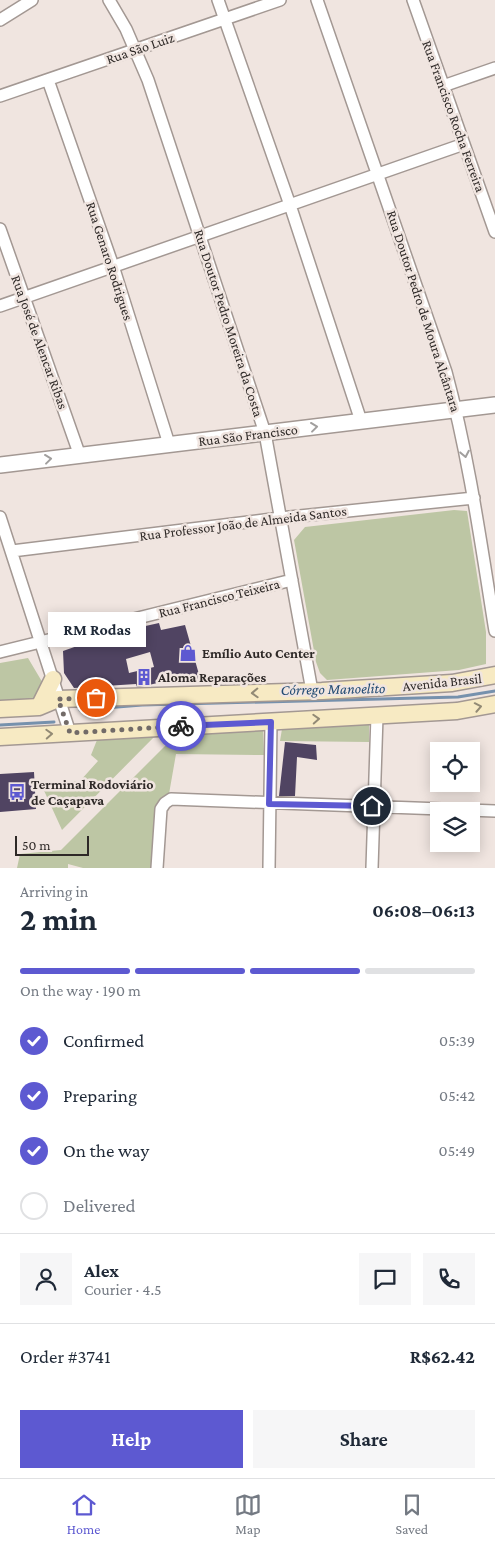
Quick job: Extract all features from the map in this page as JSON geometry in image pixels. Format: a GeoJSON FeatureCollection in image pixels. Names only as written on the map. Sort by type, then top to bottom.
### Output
{"type":"FeatureCollection","features":[{"type":"Feature","properties":{"kind":"main road","name":"Avenida Brasil"},"geometry":{"type":"LineString","coordinates":[[0,709],[39,707],[58,699],[312,691],[452,683],[495,675]]}},
{"type":"Feature","properties":{"kind":"main road"},"geometry":{"type":"LineString","coordinates":[[39,707],[53,679]]}},
{"type":"Feature","properties":{"kind":"main road","name":"Avenida Brasil"},"geometry":{"type":"LineString","coordinates":[[0,737],[456,711],[495,704]]}},
{"type":"Feature","properties":{"kind":"street"},"geometry":{"type":"LineString","coordinates":[[0,20],[32,0]]}},
{"type":"Feature","properties":{"kind":"street","name":"Rua Doutor Pedro Moreira da Costa"},"geometry":{"type":"LineString","coordinates":[[109,0],[148,80],[265,433],[312,691]]}},
{"type":"Feature","properties":{"kind":"street"},"geometry":{"type":"LineString","coordinates":[[218,0],[223,19],[290,204],[361,421]]}},
{"type":"Feature","properties":{"kind":"street","name":"Rua São Luiz"},"geometry":{"type":"LineString","coordinates":[[0,96],[280,0]]}},
{"type":"Feature","properties":{"kind":"street","name":"Rua Doutor Pedro de Moura Alcântara"},"geometry":{"type":"LineString","coordinates":[[317,0],[379,174],[457,409],[474,498],[495,631]]}},
{"type":"Feature","properties":{"kind":"street","name":"Rua Francisco Rocha Ferreira"},"geometry":{"type":"LineString","coordinates":[[413,0],[495,232]]}},
{"type":"Feature","properties":{"kind":"street"},"geometry":{"type":"LineString","coordinates":[[444,86],[495,68]]}},
{"type":"Feature","properties":{"kind":"street","name":"Rua Genaro Rodrigues"},"geometry":{"type":"LineString","coordinates":[[48,80],[113,266],[169,444]]}},
{"type":"Feature","properties":{"kind":"street"},"geometry":{"type":"LineString","coordinates":[[0,306],[464,144]]}},
{"type":"Feature","properties":{"kind":"street","name":"Rua José de Alencar Ribas"},"geometry":{"type":"LineString","coordinates":[[0,229],[80,456]]}},
{"type":"Feature","properties":{"kind":"street","name":"Rua São Francisco"},"geometry":{"type":"LineString","coordinates":[[0,465],[495,404]]}},
{"type":"Feature","properties":{"kind":"street","name":"Rua Professor João de Almeida Santos"},"geometry":{"type":"LineString","coordinates":[[12,551],[280,518],[474,498]]}},
{"type":"Feature","properties":{"kind":"street"},"geometry":{"type":"LineString","coordinates":[[0,517],[70,733]]}},
{"type":"Feature","properties":{"kind":"street","name":"Rua Francisco Teixeira"},"geometry":{"type":"LineString","coordinates":[[0,652],[292,580]]}},
{"type":"Feature","properties":{"kind":"street"},"geometry":{"type":"LineString","coordinates":[[372,868],[372,806],[377,716]]}},
{"type":"Feature","properties":{"kind":"street"},"geometry":{"type":"LineString","coordinates":[[269,868],[271,722]]}},
{"type":"Feature","properties":{"kind":"street"},"geometry":{"type":"LineString","coordinates":[[157,868],[161,809],[165,802],[171,799],[495,811]]}},
{"type":"Feature","properties":{"kind":"green space"},"geometry":{"type":"Polygon","coordinates":[[[454,510],[467,511],[486,632],[486,664],[459,670],[327,680],[320,673],[316,662],[294,540],[305,527],[454,510]]]}},
{"type":"Feature","properties":{"kind":"green space"},"geometry":{"type":"Polygon","coordinates":[[[28,658],[44,685],[36,698],[0,702],[0,663],[28,658]]]}},
{"type":"Feature","properties":{"kind":"green space"},"geometry":{"type":"Polygon","coordinates":[[[369,724],[369,742],[280,741],[282,729],[369,724]]]}},
{"type":"Feature","properties":{"kind":"green space"},"geometry":{"type":"Polygon","coordinates":[[[263,729],[264,755],[176,754],[169,794],[161,798],[151,868],[83,868],[68,864],[68,868],[17,868],[20,854],[61,850],[176,735],[263,729]]]}},
{"type":"Feature","properties":{"kind":"green space"},"geometry":{"type":"Polygon","coordinates":[[[156,735],[62,830],[41,784],[80,781],[98,761],[91,755],[97,740],[156,735]]]}},
{"type":"Feature","properties":{"kind":"building"},"geometry":{"type":"Polygon","coordinates":[[[159,623],[161,630],[185,625],[200,678],[190,681],[188,676],[140,687],[137,687],[136,684],[74,688],[64,673],[63,651],[100,638],[101,644],[124,638],[123,631],[159,623]],[[150,652],[126,659],[129,673],[154,667],[150,652]]]}},
{"type":"Feature","properties":{"kind":"building"},"geometry":{"type":"Polygon","coordinates":[[[285,742],[316,745],[317,760],[297,757],[295,796],[279,796],[285,742]]]}},
{"type":"Feature","properties":{"kind":"building","name":"Terminal Rodoviário de Caçapava"},"geometry":{"type":"Polygon","coordinates":[[[34,772],[36,809],[0,812],[0,774],[34,772]]]}},
{"type":"Feature","properties":{"kind":"waterway","name":"Córrego Manoelito"},"geometry":{"type":"LineString","coordinates":[[80,710],[142,705],[458,697],[495,691]]}},
{"type":"Feature","properties":{"kind":"waterway"},"geometry":{"type":"LineString","coordinates":[[0,725],[54,722]]}},
{"type":"Feature","properties":{"kind":"way so far"},"geometry":{"type":"LineString","coordinates":[[96,698],[58,699],[70,733],[181,726]]}},
{"type":"Feature","properties":{"kind":"place","name":"Emílio Auto Center"},"geometry":{"type":"Point","coordinates":[188,653]}},
{"type":"Feature","properties":{"kind":"place","name":"Aloma Reparações"},"geometry":{"type":"Point","coordinates":[144,677]}},
{"type":"Feature","properties":{"kind":"place","name":"RM Rodas"},"geometry":{"type":"Point","coordinates":[96,698]}},
{"type":"Feature","properties":{"kind":"place","name":"Terminal Rodoviário de Caçapava"},"geometry":{"type":"Point","coordinates":[17,792]}},
{"type":"Feature","properties":{"kind":"route"},"geometry":{"type":"LineString","coordinates":[[181,726],[271,722],[269,804],[372,806]]}}]}
